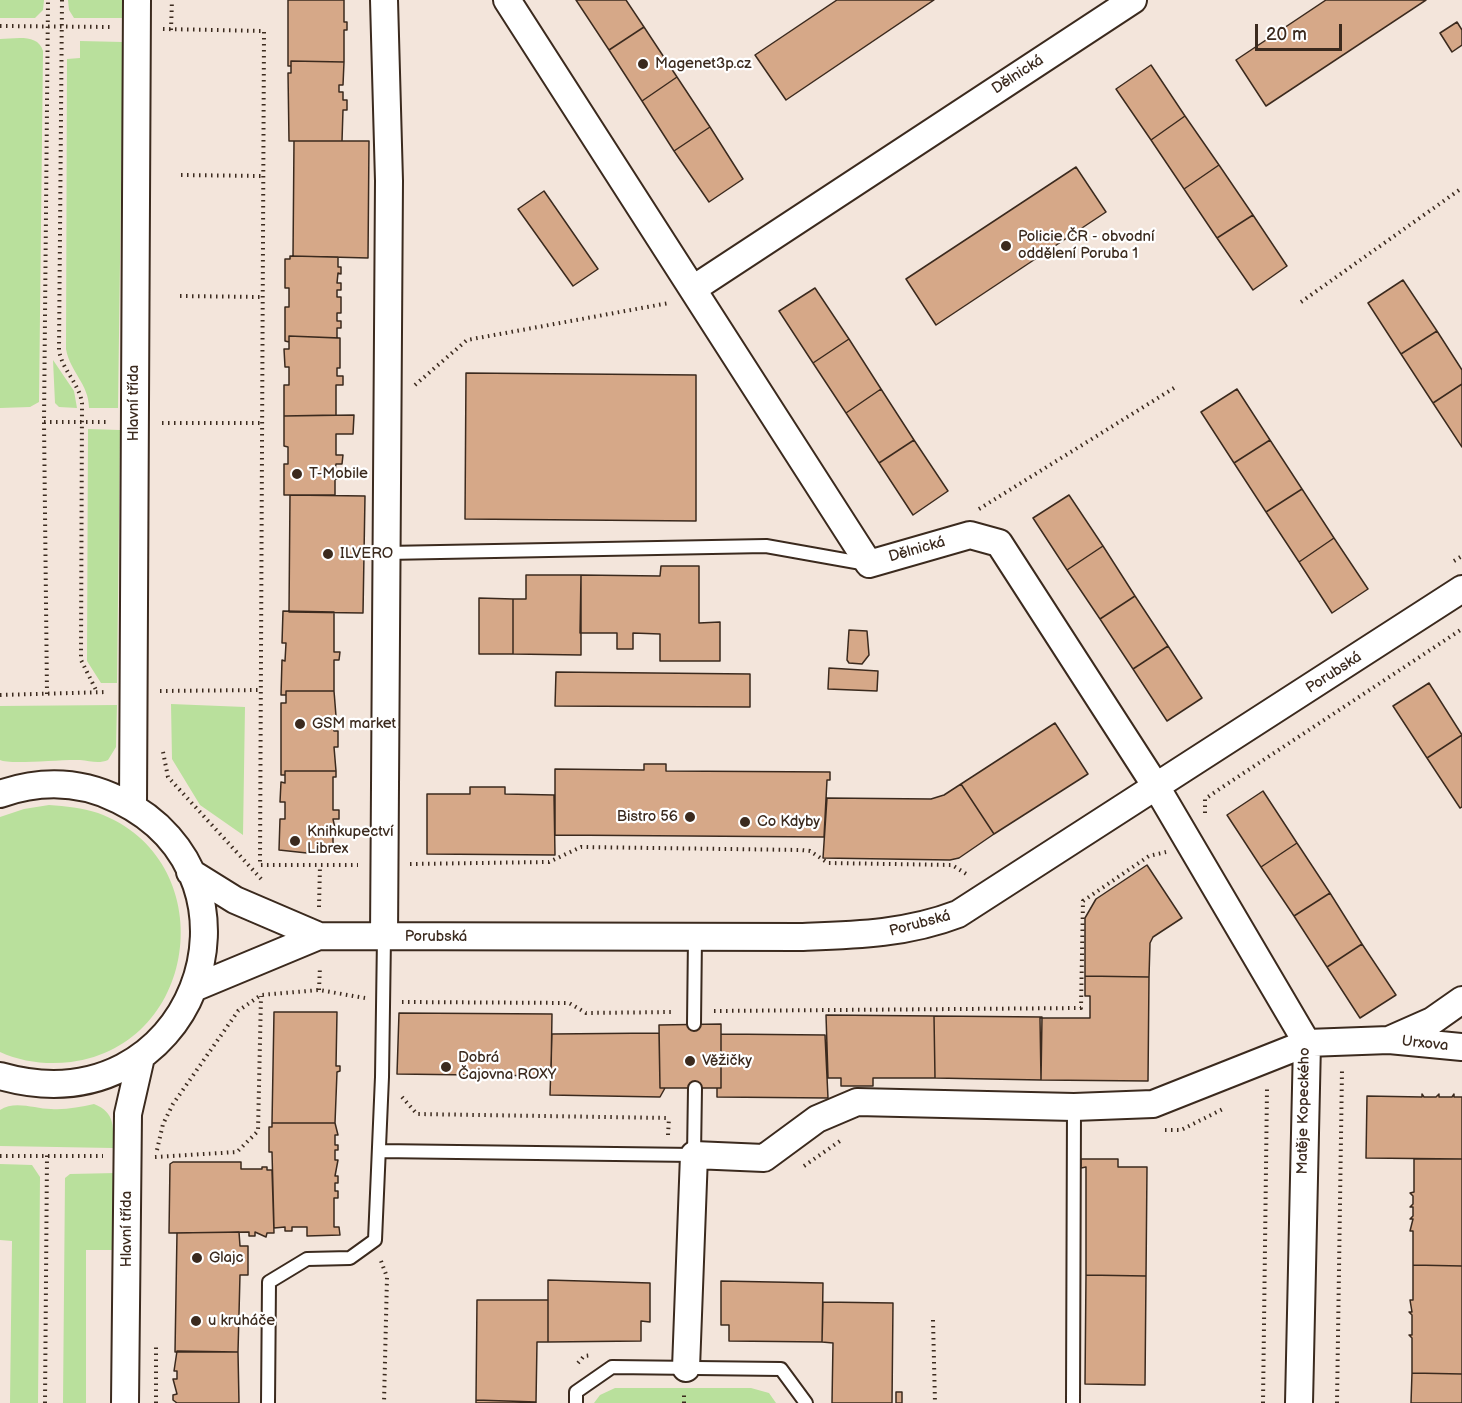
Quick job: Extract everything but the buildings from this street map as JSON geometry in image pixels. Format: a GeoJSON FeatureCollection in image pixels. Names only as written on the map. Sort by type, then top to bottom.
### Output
{"type":"FeatureCollection","features":[{"type":"Feature","properties":{"kind":"street","name":"Hlavní třída"},"geometry":{"type":"LineString","coordinates":[[133,806],[131,691],[137,0]]}},
{"type":"Feature","properties":{"kind":"street"},"geometry":{"type":"LineString","coordinates":[[384,0],[389,181],[384,937]]}},
{"type":"Feature","properties":{"kind":"street","name":"Dělnická"},"geometry":{"type":"LineString","coordinates":[[507,0],[868,564],[970,536],[999,543],[1157,788]]}},
{"type":"Feature","properties":{"kind":"street","name":"Dělnická"},"geometry":{"type":"LineString","coordinates":[[693,289],[1133,0]]}},
{"type":"Feature","properties":{"kind":"street","name":"Porubská"},"geometry":{"type":"LineString","coordinates":[[190,872],[235,900],[319,936],[695,937],[879,934],[932,924],[958,914],[1157,788],[1462,589]]}},
{"type":"Feature","properties":{"kind":"street"},"geometry":{"type":"LineString","coordinates":[[0,794],[19,788],[48,784],[78,785],[106,793],[133,806],[156,824],[175,847],[190,872],[200,900],[204,930],[202,959],[194,988],[182,1014],[164,1038],[141,1057],[116,1072],[88,1082],[59,1085],[29,1083],[0,1076]]}},
{"type":"Feature","properties":{"kind":"street","name":"Matěje Kopeckého"},"geometry":{"type":"LineString","coordinates":[[1157,788],[1306,1043],[1299,1403]]}},
{"type":"Feature","properties":{"kind":"street","name":"Porubská"},"geometry":{"type":"LineString","coordinates":[[194,988],[319,936]]}},
{"type":"Feature","properties":{"kind":"street"},"geometry":{"type":"LineString","coordinates":[[1389,1040],[1432,1020],[1462,1000]]}},
{"type":"Feature","properties":{"kind":"street","name":"Urxova"},"geometry":{"type":"LineString","coordinates":[[694,1155],[764,1158],[817,1119],[857,1102],[1074,1107],[1153,1104],[1306,1043],[1389,1040],[1462,1047]]}},
{"type":"Feature","properties":{"kind":"street","name":"Hlavní třída"},"geometry":{"type":"LineString","coordinates":[[125,1403],[128,1114],[141,1057]]}},
{"type":"Feature","properties":{"kind":"street"},"geometry":{"type":"LineString","coordinates":[[686,1368],[694,1155]]}},
{"type":"Feature","properties":{"kind":"lane"},"geometry":{"type":"LineString","coordinates":[[386,553],[766,546],[868,564]]}},
{"type":"Feature","properties":{"kind":"lane"},"geometry":{"type":"LineString","coordinates":[[268,1403],[269,1282],[307,1259],[350,1258],[375,1240],[382,1077],[384,937]]}},
{"type":"Feature","properties":{"kind":"lane"},"geometry":{"type":"LineString","coordinates":[[694,1018],[695,937]]}},
{"type":"Feature","properties":{"kind":"lane"},"geometry":{"type":"LineString","coordinates":[[379,1151],[694,1155],[695,1088]]}},
{"type":"Feature","properties":{"kind":"lane"},"geometry":{"type":"LineString","coordinates":[[1072,1403],[1074,1107]]}},
{"type":"Feature","properties":{"kind":"lane"},"geometry":{"type":"LineString","coordinates":[[576,1403],[576,1392],[612,1367],[781,1368],[806,1403]]}},
{"type":"Feature","properties":{"kind":"path"},"geometry":{"type":"LineString","coordinates":[[47,694],[44,422],[48,0]]}},
{"type":"Feature","properties":{"kind":"path"},"geometry":{"type":"LineString","coordinates":[[0,694],[98,692],[81,660],[82,403],[58,350],[62,0]]}},
{"type":"Feature","properties":{"kind":"path"},"geometry":{"type":"LineString","coordinates":[[171,0],[171,30]]}},
{"type":"Feature","properties":{"kind":"path"},"geometry":{"type":"LineString","coordinates":[[0,26],[264,31],[259,690],[260,865],[549,862],[581,847],[801,850],[810,851],[828,863],[952,865],[977,879]]}},
{"type":"Feature","properties":{"kind":"path"},"geometry":{"type":"LineString","coordinates":[[181,176],[263,176]]}},
{"type":"Feature","properties":{"kind":"path"},"geometry":{"type":"LineString","coordinates":[[1301,302],[1462,188]]}},
{"type":"Feature","properties":{"kind":"path"},"geometry":{"type":"LineString","coordinates":[[387,409],[467,340],[678,302],[693,289]]}},
{"type":"Feature","properties":{"kind":"path"},"geometry":{"type":"LineString","coordinates":[[180,296],[261,297]]}},
{"type":"Feature","properties":{"kind":"path"},"geometry":{"type":"LineString","coordinates":[[971,514],[1174,388]]}},
{"type":"Feature","properties":{"kind":"path"},"geometry":{"type":"LineString","coordinates":[[1453,562],[1462,556]]}},
{"type":"Feature","properties":{"kind":"path"},"geometry":{"type":"LineString","coordinates":[[261,995],[258,1131],[237,1152],[156,1157],[163,1124],[173,1104],[238,1011],[261,995],[319,990],[383,1002],[569,1003],[586,1013],[694,1018],[1082,1008],[1083,901],[1149,856],[1169,852],[1204,829],[1205,799],[1462,629]]}},
{"type":"Feature","properties":{"kind":"path"},"geometry":{"type":"LineString","coordinates":[[131,691],[259,690]]}},
{"type":"Feature","properties":{"kind":"path"},"geometry":{"type":"LineString","coordinates":[[163,741],[168,777],[267,886]]}},
{"type":"Feature","properties":{"kind":"path"},"geometry":{"type":"LineString","coordinates":[[309,901],[319,905],[320,866]]}},
{"type":"Feature","properties":{"kind":"path"},"geometry":{"type":"LineString","coordinates":[[1337,1403],[1340,1079],[1343,1067]]}},
{"type":"Feature","properties":{"kind":"path"},"geometry":{"type":"LineString","coordinates":[[382,1077],[417,1114],[695,1118]]}},
{"type":"Feature","properties":{"kind":"path"},"geometry":{"type":"LineString","coordinates":[[1256,1092],[1267,1086],[1263,1403]]}},
{"type":"Feature","properties":{"kind":"path"},"geometry":{"type":"LineString","coordinates":[[1157,1131],[1181,1130],[1234,1102]]}},
{"type":"Feature","properties":{"kind":"path"},"geometry":{"type":"LineString","coordinates":[[668,1155],[669,1118]]}},
{"type":"Feature","properties":{"kind":"path"},"geometry":{"type":"LineString","coordinates":[[797,1170],[849,1135]]}},
{"type":"Feature","properties":{"kind":"path"},"geometry":{"type":"LineString","coordinates":[[0,1156],[48,1155],[45,1403]]}},
{"type":"Feature","properties":{"kind":"path"},"geometry":{"type":"LineString","coordinates":[[375,1240],[387,1277],[384,1403]]}},
{"type":"Feature","properties":{"kind":"path"},"geometry":{"type":"LineString","coordinates":[[933,1320],[935,1403]]}},
{"type":"Feature","properties":{"kind":"path"},"geometry":{"type":"LineString","coordinates":[[577,1365],[584,1356],[595,1355]]}},
{"type":"Feature","properties":{"kind":"green space"},"geometry":{"type":"Polygon","coordinates":[[[0,0],[44,0],[43,10],[35,18],[0,18],[0,0]]]}},
{"type":"Feature","properties":{"kind":"green space"},"geometry":{"type":"Polygon","coordinates":[[[68,0],[122,0],[122,18],[74,18],[69,10],[68,0]]]}},
{"type":"Feature","properties":{"kind":"green space"},"geometry":{"type":"Polygon","coordinates":[[[0,39],[31,39],[40,45],[43,51],[39,402],[30,407],[0,408],[0,39]]]}},
{"type":"Feature","properties":{"kind":"green space"},"geometry":{"type":"Polygon","coordinates":[[[80,41],[123,42],[118,408],[89,408],[86,392],[71,365],[66,349],[67,59],[80,58],[80,41]]]}},
{"type":"Feature","properties":{"kind":"green space"},"geometry":{"type":"Polygon","coordinates":[[[53,360],[74,391],[77,408],[59,407],[55,403],[53,360]]]}},
{"type":"Feature","properties":{"kind":"green space"},"geometry":{"type":"Polygon","coordinates":[[[88,429],[120,430],[117,683],[101,683],[87,661],[88,429]]]}},
{"type":"Feature","properties":{"kind":"green space"},"geometry":{"type":"Polygon","coordinates":[[[171,704],[245,707],[243,835],[200,805],[172,759],[171,704]]]}},
{"type":"Feature","properties":{"kind":"green space"},"geometry":{"type":"Polygon","coordinates":[[[117,705],[116,747],[108,760],[14,762],[0,760],[0,706],[117,705]]]}},
{"type":"Feature","properties":{"kind":"green space"},"geometry":{"type":"Polygon","coordinates":[[[49,805],[74,807],[98,813],[138,836],[165,868],[178,907],[180,948],[170,988],[148,1022],[115,1048],[62,1063],[26,1060],[0,1052],[0,817],[24,809],[49,805]]]}},
{"type":"Feature","properties":{"kind":"green space"},"geometry":{"type":"Polygon","coordinates":[[[94,1104],[110,1116],[113,1127],[113,1148],[0,1146],[0,1110],[6,1107],[19,1105],[62,1109],[94,1104]]]}},
{"type":"Feature","properties":{"kind":"green space"},"geometry":{"type":"Polygon","coordinates":[[[0,1164],[32,1165],[40,1177],[38,1403],[10,1403],[12,1241],[0,1240],[0,1164]]]}},
{"type":"Feature","properties":{"kind":"green space"},"geometry":{"type":"Polygon","coordinates":[[[116,1173],[115,1250],[86,1250],[86,1403],[63,1403],[65,1178],[70,1174],[116,1173]]]}},
{"type":"Feature","properties":{"kind":"green space"},"geometry":{"type":"Polygon","coordinates":[[[615,1388],[751,1388],[769,1393],[776,1403],[594,1403],[600,1395],[615,1388]]]}},
{"type":"Feature","properties":{"kind":"place","name":"Magenet3p.cz"},"geometry":{"type":"Point","coordinates":[643,64]}},
{"type":"Feature","properties":{"kind":"place","name":"Policie ČR - obvodní oddělení Poruba 1"},"geometry":{"type":"Point","coordinates":[1006,246]}},
{"type":"Feature","properties":{"kind":"place","name":"T-Mobile"},"geometry":{"type":"Point","coordinates":[297,474]}},
{"type":"Feature","properties":{"kind":"place","name":"ILVERO"},"geometry":{"type":"Point","coordinates":[328,554]}},
{"type":"Feature","properties":{"kind":"place","name":"GSM market"},"geometry":{"type":"Point","coordinates":[300,724]}},
{"type":"Feature","properties":{"kind":"place","name":"Bistro 56"},"geometry":{"type":"Point","coordinates":[690,817]}},
{"type":"Feature","properties":{"kind":"place","name":"Co Kdyby"},"geometry":{"type":"Point","coordinates":[745,822]}},
{"type":"Feature","properties":{"kind":"place","name":"Knihkupectví Librex"},"geometry":{"type":"Point","coordinates":[295,841]}},
{"type":"Feature","properties":{"kind":"place","name":"Věžičky"},"geometry":{"type":"Point","coordinates":[690,1061]}},
{"type":"Feature","properties":{"kind":"place","name":"Dobrá Čajovna ROXY"},"geometry":{"type":"Point","coordinates":[446,1067]}},
{"type":"Feature","properties":{"kind":"place","name":"Glajc"},"geometry":{"type":"Point","coordinates":[197,1258]}},
{"type":"Feature","properties":{"kind":"place","name":"u kruháče"},"geometry":{"type":"Point","coordinates":[196,1321]}}]}
